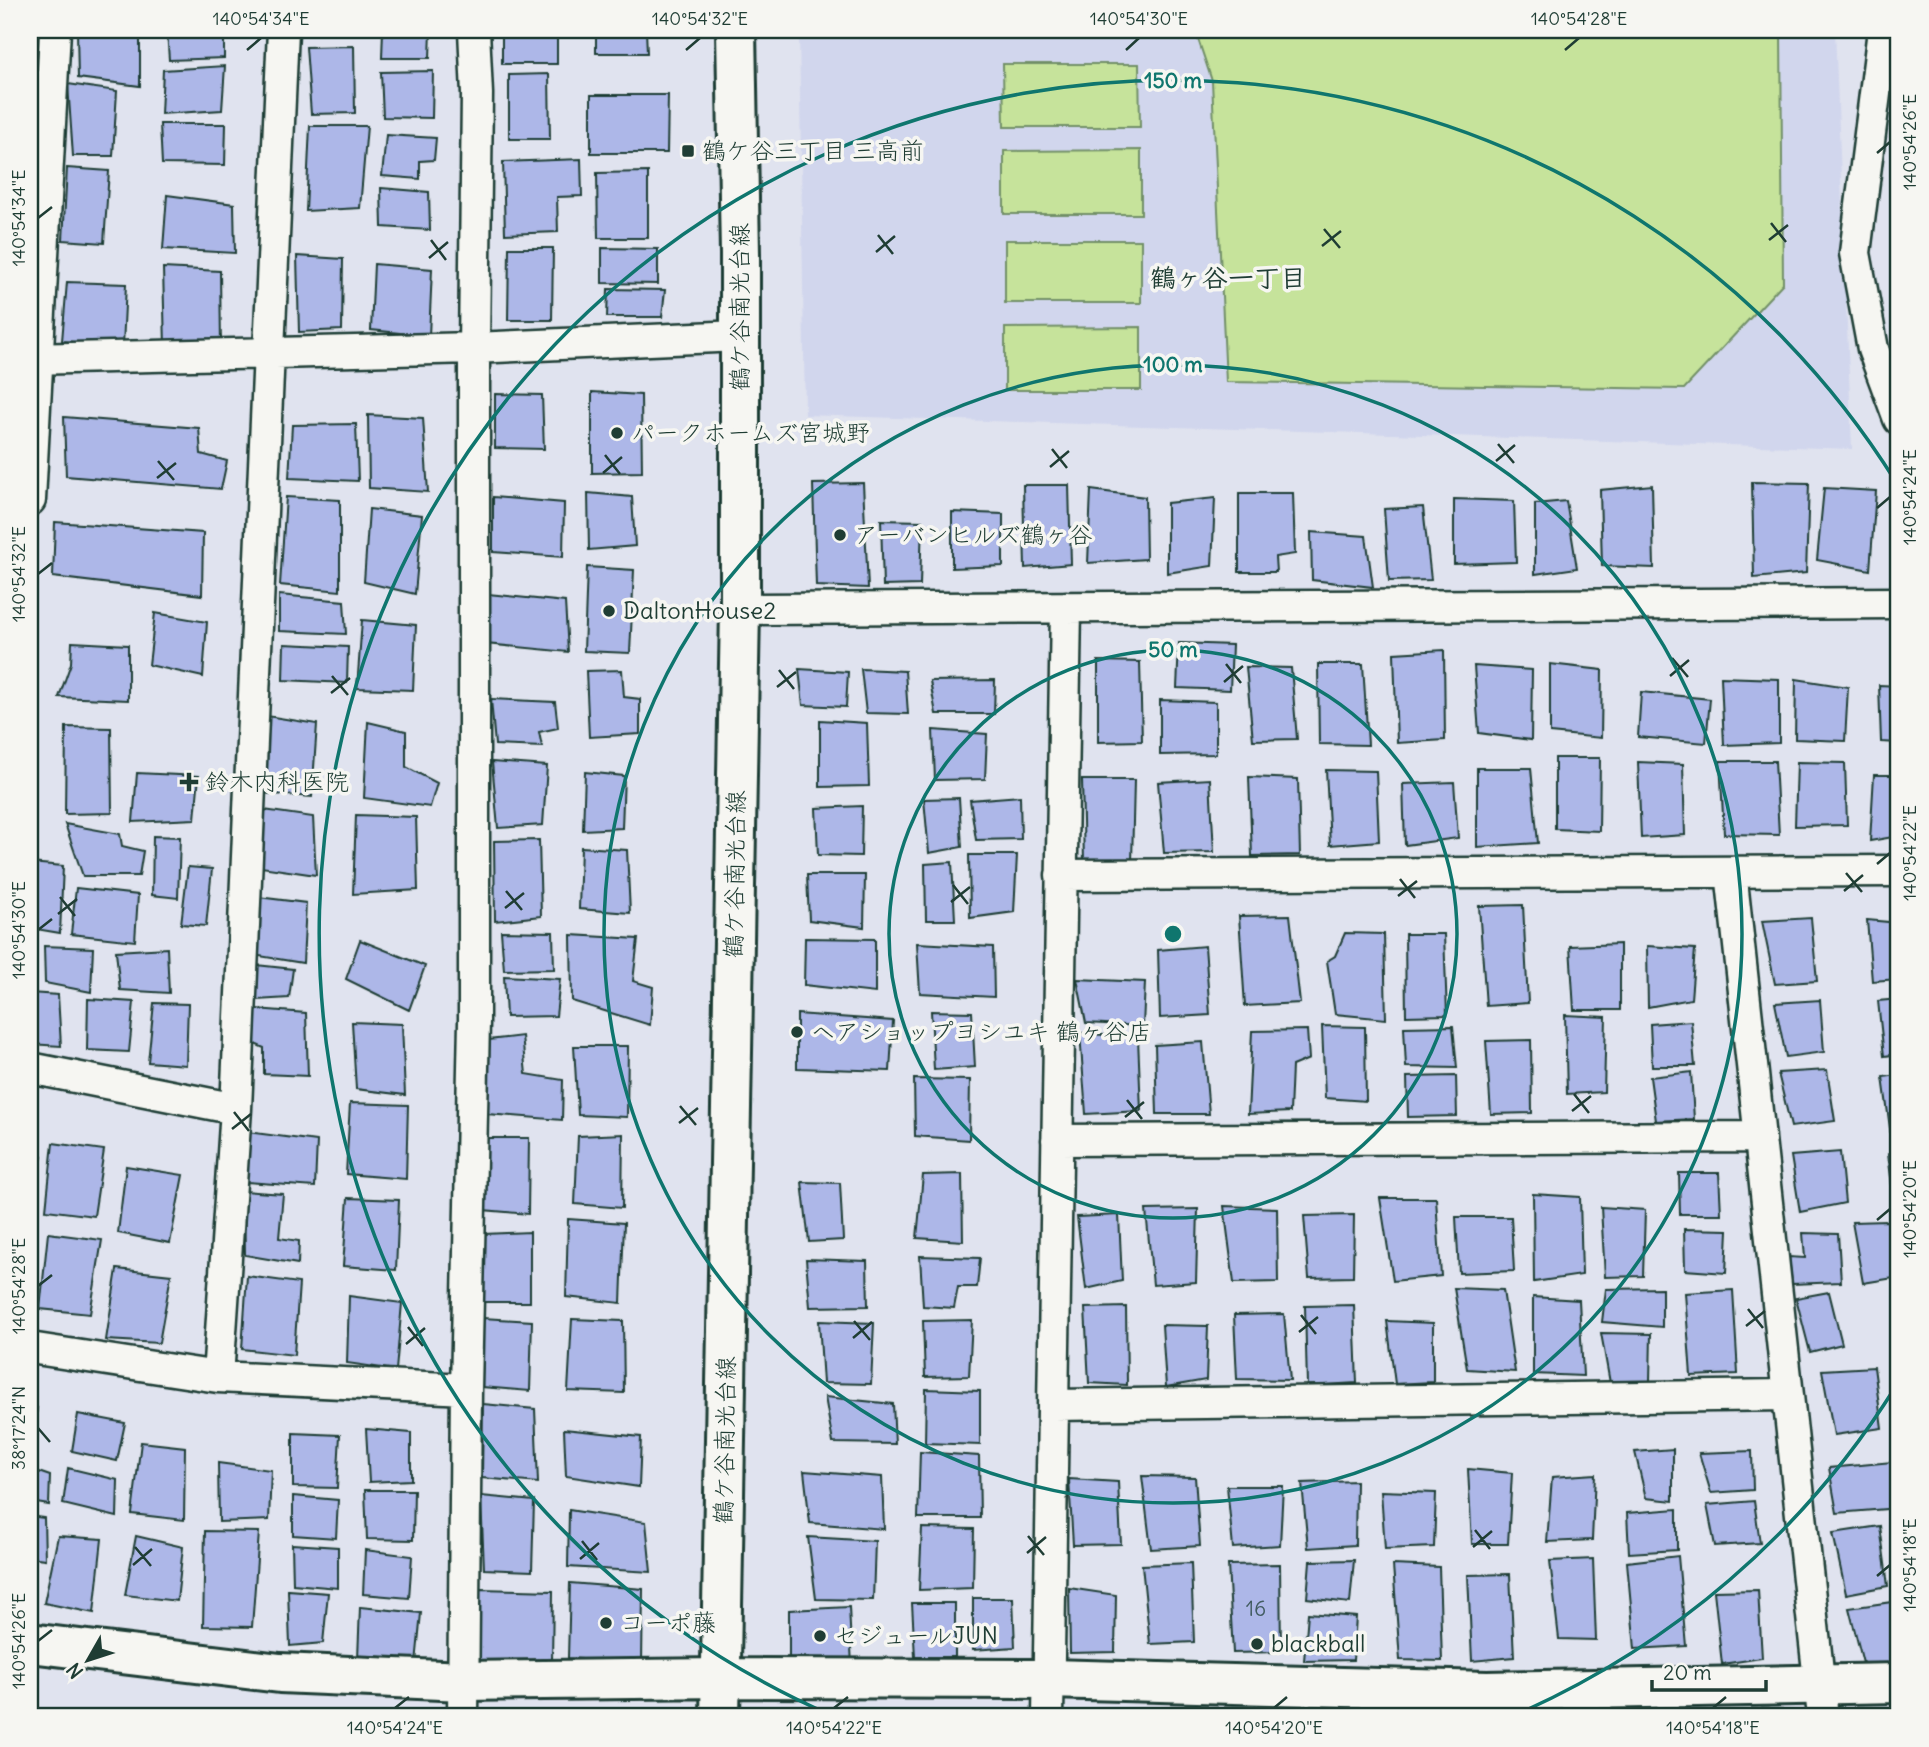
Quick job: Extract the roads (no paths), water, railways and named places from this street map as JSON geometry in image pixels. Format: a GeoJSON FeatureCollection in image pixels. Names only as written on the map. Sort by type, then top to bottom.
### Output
{"type":"FeatureCollection","features":[{"type":"Feature","properties":{"kind":"street"},"geometry":{"type":"LineString","coordinates":[[30,500],[34,359],[55,30]]}},
{"type":"Feature","properties":{"kind":"street"},"geometry":{"type":"LineString","coordinates":[[218,1377],[236,1109],[283,30]]}},
{"type":"Feature","properties":{"kind":"street"},"geometry":{"type":"LineString","coordinates":[[463,1699],[474,1022],[474,348],[477,94],[474,30]]}},
{"type":"Feature","properties":{"kind":"street","name":"鶴ケ谷南光台線"},"geometry":{"type":"LineString","coordinates":[[720,1717],[740,609],[736,30]]}},
{"type":"Feature","properties":{"kind":"street"},"geometry":{"type":"LineString","coordinates":[[1883,30],[1856,253],[1873,349],[1899,419]]}},
{"type":"Feature","properties":{"kind":"street"},"geometry":{"type":"LineString","coordinates":[[34,359],[474,348],[740,336]]}},
{"type":"Feature","properties":{"kind":"street"},"geometry":{"type":"LineString","coordinates":[[740,609],[1899,603]]}},
{"type":"Feature","properties":{"kind":"street"},"geometry":{"type":"LineString","coordinates":[[1048,1717],[1066,607]]}},
{"type":"Feature","properties":{"kind":"street"},"geometry":{"type":"LineString","coordinates":[[1062,875],[1899,871]]}},
{"type":"Feature","properties":{"kind":"street"},"geometry":{"type":"LineString","coordinates":[[1731,872],[1821,1700]]}},
{"type":"Feature","properties":{"kind":"street"},"geometry":{"type":"LineString","coordinates":[[30,1068],[236,1109]]}},
{"type":"Feature","properties":{"kind":"street"},"geometry":{"type":"LineString","coordinates":[[1057,1140],[1760,1137]]}},
{"type":"Feature","properties":{"kind":"street"},"geometry":{"type":"LineString","coordinates":[[30,1348],[218,1377],[466,1389]]}},
{"type":"Feature","properties":{"kind":"street"},"geometry":{"type":"LineString","coordinates":[[1053,1405],[1788,1395]]}},
{"type":"Feature","properties":{"kind":"street"},"geometry":{"type":"LineString","coordinates":[[30,1643],[280,1673],[463,1699],[721,1678],[1049,1679],[1488,1704],[1821,1700],[1899,1683]]}},
{"type":"Feature","properties":{"kind":"place","name":"鶴ケ谷三丁目 三高前"},"geometry":{"type":"Point","coordinates":[688,151]}},
{"type":"Feature","properties":{"kind":"place","name":"パークホームズ宮城野"},"geometry":{"type":"Point","coordinates":[617,433]}},
{"type":"Feature","properties":{"kind":"place","name":"アーバンヒルズ鶴ヶ谷"},"geometry":{"type":"Point","coordinates":[840,535]}},
{"type":"Feature","properties":{"kind":"place","name":"DaltonHouse2"},"geometry":{"type":"Point","coordinates":[609,611]}},
{"type":"Feature","properties":{"kind":"place","name":"鈴木内科医院"},"geometry":{"type":"Point","coordinates":[189,782]}},
{"type":"Feature","properties":{"kind":"place","name":"ヘアショップヨシユキ 鶴ヶ谷店"},"geometry":{"type":"Point","coordinates":[797,1032]}},
{"type":"Feature","properties":{"kind":"place","name":"コーポ藤"},"geometry":{"type":"Point","coordinates":[606,1623]}},
{"type":"Feature","properties":{"kind":"place","name":"セジュールJUN"},"geometry":{"type":"Point","coordinates":[820,1636]}},
{"type":"Feature","properties":{"kind":"place","name":"blackball"},"geometry":{"type":"Point","coordinates":[1257,1644]}},
{"type":"Feature","properties":{"kind":"district","name":"鶴ヶ谷一丁目"},"geometry":{"type":"Point","coordinates":[1228,278]}}]}
